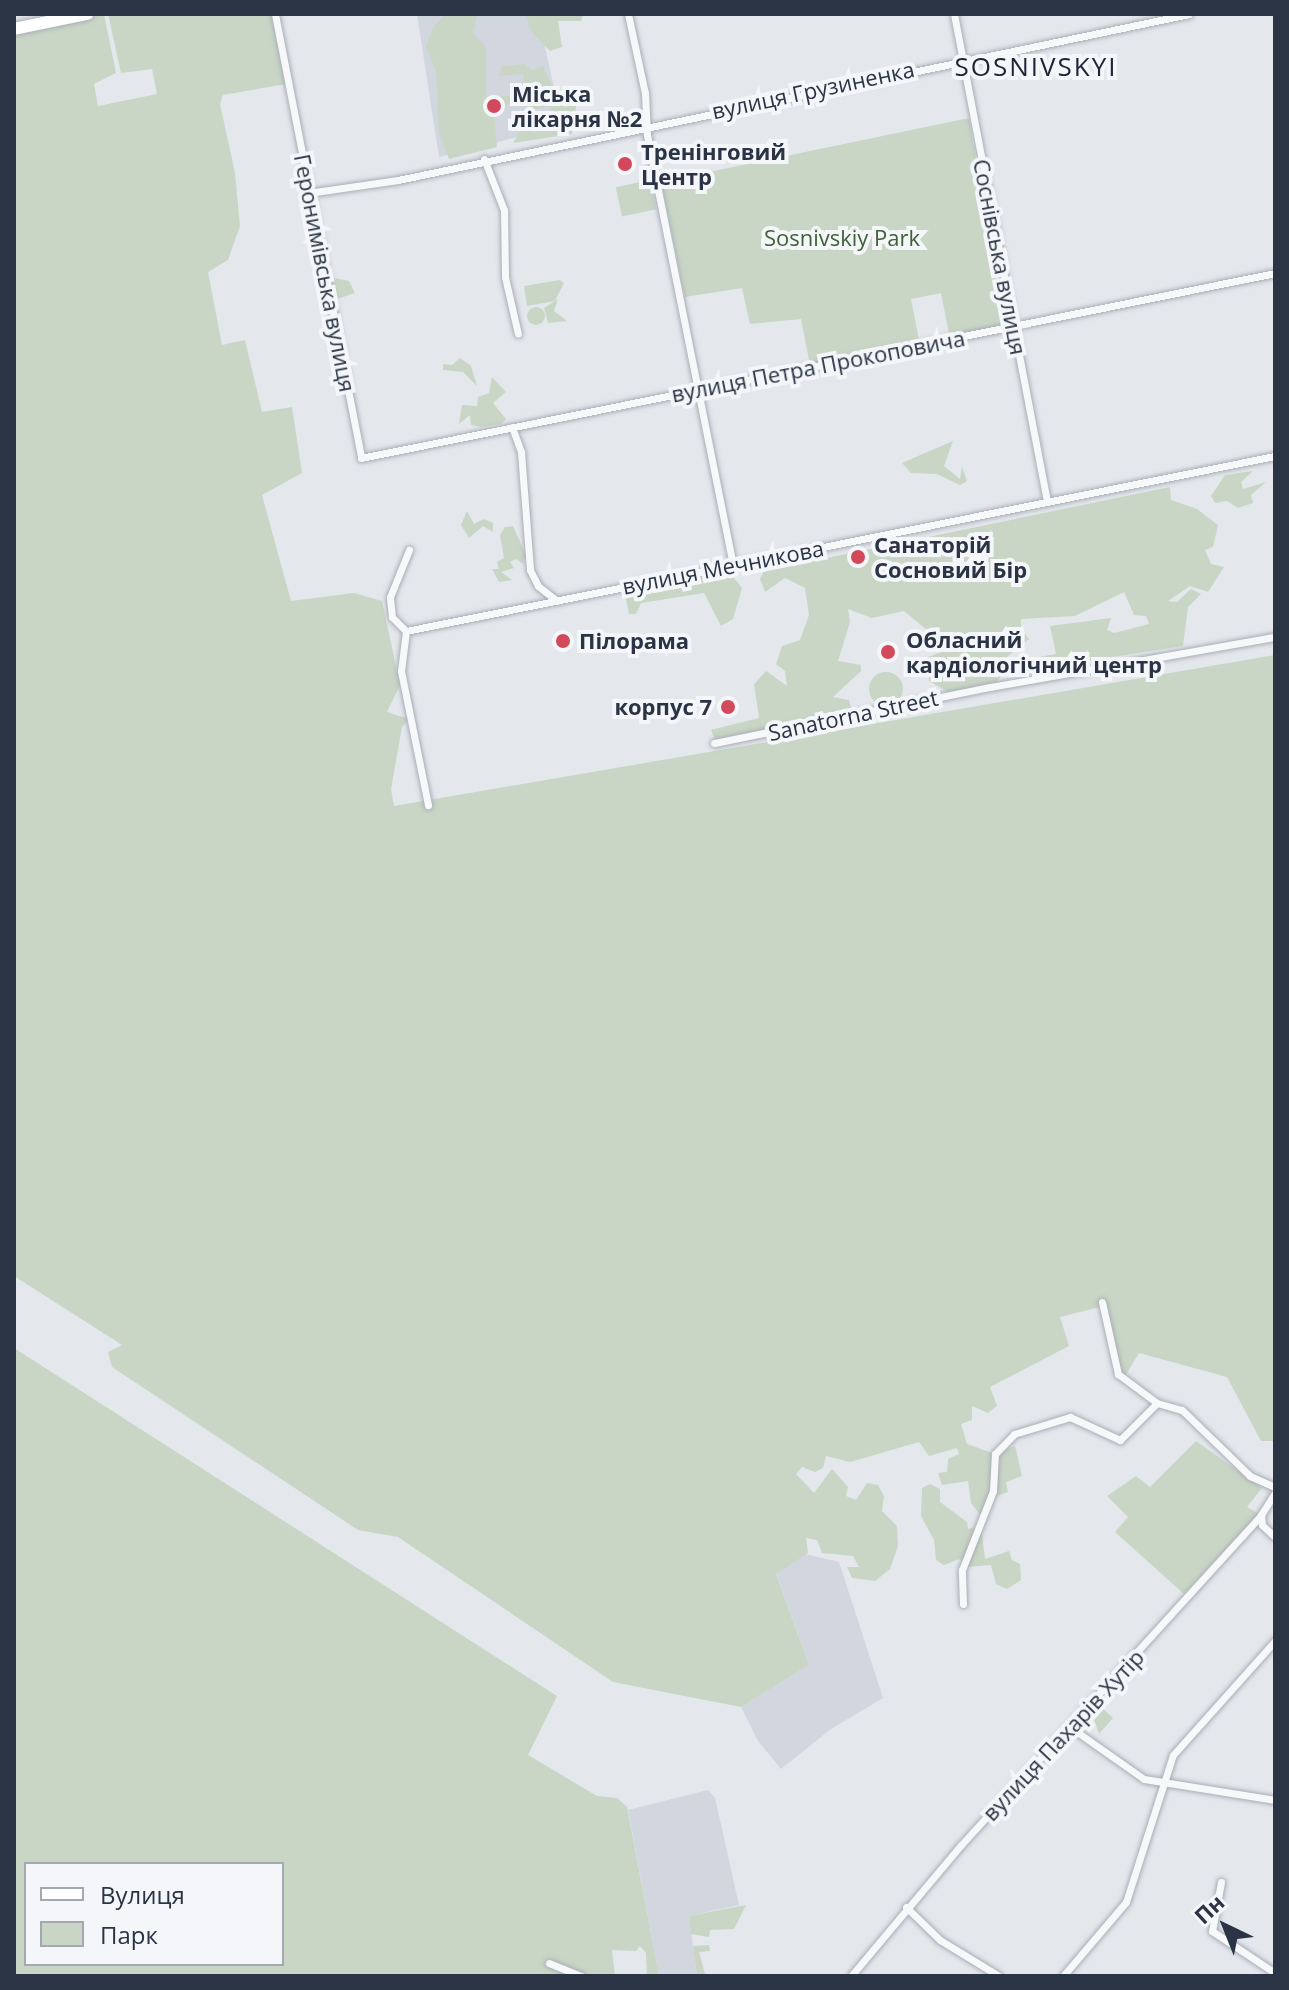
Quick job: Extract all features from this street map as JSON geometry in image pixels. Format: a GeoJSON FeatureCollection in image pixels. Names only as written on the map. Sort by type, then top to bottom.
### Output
{"type":"FeatureCollection","features":[{"type":"Feature","properties":{"kind":"main road"},"geometry":{"type":"LineString","coordinates":[[14,29],[87,14]]}},
{"type":"Feature","properties":{"kind":"street","name":"Геронимівська вулиця"},"geometry":{"type":"LineString","coordinates":[[275,14],[361,458]]}},
{"type":"Feature","properties":{"kind":"street"},"geometry":{"type":"LineString","coordinates":[[628,14],[696,388],[733,566]]}},
{"type":"Feature","properties":{"kind":"street","name":"Соснівська вулиця"},"geometry":{"type":"LineString","coordinates":[[954,14],[1047,500]]}},
{"type":"Feature","properties":{"kind":"street","name":"вулиця Грузиненка"},"geometry":{"type":"LineString","coordinates":[[308,193],[398,180],[484,159],[1189,14]]}},
{"type":"Feature","properties":{"kind":"street"},"geometry":{"type":"LineString","coordinates":[[484,159],[504,210],[505,277],[518,334]]}},
{"type":"Feature","properties":{"kind":"street","name":"вулиця Петра Прокоповича"},"geometry":{"type":"LineString","coordinates":[[361,458],[696,388],[808,372],[1275,273]]}},
{"type":"Feature","properties":{"kind":"street"},"geometry":{"type":"LineString","coordinates":[[512,427],[521,452],[530,570],[538,586],[557,601]]}},
{"type":"Feature","properties":{"kind":"street","name":"вулиця Мечникова"},"geometry":{"type":"LineString","coordinates":[[406,631],[1275,456]]}},
{"type":"Feature","properties":{"kind":"street"},"geometry":{"type":"LineString","coordinates":[[409,550],[390,597],[392,617],[406,631],[401,671],[428,805]]}},
{"type":"Feature","properties":{"kind":"street","name":"Sanatorna Street"},"geometry":{"type":"LineString","coordinates":[[714,743],[1275,637]]}},
{"type":"Feature","properties":{"kind":"street"},"geometry":{"type":"LineString","coordinates":[[1102,1302],[1118,1374],[1157,1403],[1182,1410],[1250,1476],[1275,1490]]}},
{"type":"Feature","properties":{"kind":"street"},"geometry":{"type":"LineString","coordinates":[[963,1604],[962,1570],[993,1491],[1000,1444],[1070,1417],[1120,1440],[1157,1403]]}},
{"type":"Feature","properties":{"kind":"street","name":"вулиця Пахарів Хутір"},"geometry":{"type":"LineString","coordinates":[[851,1976],[906,1907],[1261,1515],[1275,1490]]}},
{"type":"Feature","properties":{"kind":"street"},"geometry":{"type":"LineString","coordinates":[[1261,1515],[1262,1525],[1275,1537]]}},
{"type":"Feature","properties":{"kind":"street"},"geometry":{"type":"LineString","coordinates":[[1063,1976],[1126,1902],[1164,1780],[1180,1746],[1275,1641]]}},
{"type":"Feature","properties":{"kind":"street"},"geometry":{"type":"LineString","coordinates":[[1070,1727],[1137,1776],[1275,1800]]}},
{"type":"Feature","properties":{"kind":"street"},"geometry":{"type":"LineString","coordinates":[[1221,1882],[1212,1931],[1275,1973]]}},
{"type":"Feature","properties":{"kind":"street"},"geometry":{"type":"LineString","coordinates":[[906,1907],[940,1940],[999,1976]]}},
{"type":"Feature","properties":{"kind":"street"},"geometry":{"type":"LineString","coordinates":[[549,1963],[582,1976]]}},
{"type":"Feature","properties":{"kind":"shaded area","name":"Міська лікарня №2"},"geometry":{"type":"Polygon","coordinates":[[[417,14],[538,14],[562,126],[439,157],[417,14]]]}},
{"type":"Feature","properties":{"kind":"shaded area"},"geometry":{"type":"Polygon","coordinates":[[[801,1553],[839,1562],[883,1698],[831,1729],[781,1769],[758,1741],[741,1707],[809,1665],[776,1573],[801,1553]]]}},
{"type":"Feature","properties":{"kind":"shaded area"},"geometry":{"type":"Polygon","coordinates":[[[708,1790],[715,1798],[739,1905],[689,1916],[697,1976],[659,1976],[628,1810],[708,1790]]]}},
{"type":"Feature","properties":{"kind":"green space"},"geometry":{"type":"Polygon","coordinates":[[[104,14],[116,73],[94,84],[98,106],[157,94],[152,69],[121,73],[108,14],[271,14],[286,84],[223,95],[220,104],[235,173],[240,226],[228,260],[208,272],[222,345],[245,340],[262,412],[292,407],[302,473],[262,495],[291,601],[354,593],[382,601],[400,685],[387,712],[409,719],[402,727],[391,789],[394,806],[1275,655],[1274,1441],[1261,1441],[1227,1377],[1139,1353],[1125,1376],[1118,1374],[1100,1307],[1060,1317],[1069,1346],[990,1387],[997,1406],[988,1413],[972,1406],[972,1420],[961,1424],[967,1444],[995,1454],[1015,1446],[1022,1476],[1006,1482],[1008,1492],[993,1497],[982,1517],[971,1503],[968,1481],[942,1485],[938,1473],[947,1472],[948,1459],[959,1454],[957,1448],[929,1456],[919,1442],[850,1462],[826,1456],[823,1468],[815,1472],[802,1467],[796,1474],[814,1493],[832,1469],[848,1487],[846,1496],[856,1500],[867,1483],[878,1485],[884,1496],[882,1511],[897,1526],[898,1546],[890,1569],[875,1581],[852,1578],[847,1567],[859,1567],[853,1556],[822,1553],[817,1540],[806,1538],[808,1553],[776,1574],[809,1665],[741,1707],[613,1682],[398,1537],[358,1530],[112,1367],[108,1352],[122,1345],[14,1276],[14,36],[104,14]]]}},
{"type":"Feature","properties":{"kind":"green space"},"geometry":{"type":"Polygon","coordinates":[[[477,14],[473,34],[486,46],[486,96],[523,96],[494,113],[497,147],[449,159],[439,133],[436,72],[426,46],[433,27],[444,16],[477,14]]]}},
{"type":"Feature","properties":{"kind":"green space"},"geometry":{"type":"Polygon","coordinates":[[[526,14],[583,14],[581,21],[558,21],[562,47],[550,51],[531,31],[526,14]]]}},
{"type":"Feature","properties":{"kind":"green space"},"geometry":{"type":"Polygon","coordinates":[[[524,64],[532,70],[543,66],[561,104],[577,100],[572,134],[513,143],[522,129],[554,121],[550,107],[532,109],[527,104],[523,74],[499,76],[501,67],[524,64]]]}},
{"type":"Feature","properties":{"kind":"green space","name":"Sosnivskiy Park"},"geometry":{"type":"Polygon","coordinates":[[[969,118],[1003,326],[950,339],[941,293],[911,299],[920,345],[810,365],[801,319],[750,324],[742,288],[685,297],[661,182],[969,118]]]}},
{"type":"Feature","properties":{"kind":"green space"},"geometry":{"type":"Polygon","coordinates":[[[650,180],[656,209],[622,217],[616,187],[650,180]]]}},
{"type":"Feature","properties":{"kind":"green space"},"geometry":{"type":"Polygon","coordinates":[[[329,277],[349,281],[355,293],[334,300],[329,277]]]}},
{"type":"Feature","properties":{"kind":"green space"},"geometry":{"type":"Polygon","coordinates":[[[560,280],[564,283],[555,301],[527,306],[524,286],[560,280]]]}},
{"type":"Feature","properties":{"kind":"green space"},"geometry":{"type":"Polygon","coordinates":[[[558,299],[554,311],[567,321],[548,323],[544,308],[558,299]]]}},
{"type":"Feature","properties":{"kind":"green space"},"geometry":{"type":"Polygon","coordinates":[[[536,307],[545,316],[536,325],[527,316],[536,307]]]}},
{"type":"Feature","properties":{"kind":"green space"},"geometry":{"type":"Polygon","coordinates":[[[460,358],[471,366],[477,386],[463,372],[443,370],[443,364],[452,365],[460,358]]]}},
{"type":"Feature","properties":{"kind":"green space"},"geometry":{"type":"Polygon","coordinates":[[[492,377],[506,392],[493,403],[506,419],[501,424],[482,427],[471,425],[470,415],[459,424],[462,405],[477,406],[478,397],[489,393],[492,377]]]}},
{"type":"Feature","properties":{"kind":"green space"},"geometry":{"type":"Polygon","coordinates":[[[953,441],[944,466],[960,479],[962,466],[967,481],[960,485],[937,474],[911,473],[902,463],[953,441]]]}},
{"type":"Feature","properties":{"kind":"green space"},"geometry":{"type":"Polygon","coordinates":[[[1253,471],[1241,482],[1243,489],[1266,482],[1251,495],[1253,503],[1238,508],[1227,501],[1215,503],[1211,496],[1225,475],[1253,471]]]}},
{"type":"Feature","properties":{"kind":"green space"},"geometry":{"type":"Polygon","coordinates":[[[1170,487],[1171,500],[1197,509],[1218,525],[1213,547],[1205,550],[1211,564],[1224,567],[1208,592],[1190,586],[1168,601],[1177,602],[1191,589],[1201,594],[1188,607],[1183,646],[1016,672],[1017,661],[1056,654],[1050,626],[1111,618],[1107,630],[1114,633],[1149,624],[1146,616],[1134,615],[1124,592],[1075,616],[1021,619],[1021,629],[1029,639],[1003,660],[1007,666],[997,682],[948,692],[929,681],[928,657],[942,652],[932,627],[927,630],[904,611],[872,618],[848,609],[850,622],[838,661],[861,665],[861,671],[833,697],[849,700],[852,712],[715,740],[711,730],[759,718],[754,684],[766,671],[787,686],[785,671],[776,664],[782,646],[800,640],[809,615],[805,588],[785,578],[765,592],[760,579],[764,571],[1170,487]]]}},
{"type":"Feature","properties":{"kind":"green space"},"geometry":{"type":"Polygon","coordinates":[[[467,511],[474,524],[484,519],[493,523],[493,532],[483,526],[469,538],[461,525],[467,511]]]}},
{"type":"Feature","properties":{"kind":"green space"},"geometry":{"type":"Polygon","coordinates":[[[513,526],[526,555],[523,564],[516,559],[510,562],[514,568],[501,572],[512,580],[499,582],[492,569],[499,569],[497,562],[504,558],[500,535],[505,527],[513,526]]]}},
{"type":"Feature","properties":{"kind":"green space"},"geometry":{"type":"Polygon","coordinates":[[[727,569],[742,588],[733,619],[721,626],[704,593],[641,603],[636,614],[629,614],[624,589],[727,569]]]}},
{"type":"Feature","properties":{"kind":"green space"},"geometry":{"type":"Polygon","coordinates":[[[886,672],[898,677],[903,689],[898,701],[886,706],[874,701],[869,689],[874,677],[886,672]]]}},
{"type":"Feature","properties":{"kind":"green space"},"geometry":{"type":"Polygon","coordinates":[[[14,1348],[557,1696],[528,1755],[597,1796],[617,1798],[627,1807],[659,1976],[647,1976],[646,1953],[640,1946],[636,1951],[612,1950],[615,1976],[14,1976],[14,1348]]]}},
{"type":"Feature","properties":{"kind":"green space"},"geometry":{"type":"Polygon","coordinates":[[[1196,1441],[1262,1488],[1247,1507],[1259,1514],[1184,1594],[1115,1532],[1128,1517],[1107,1496],[1136,1476],[1150,1487],[1196,1441]]]}},
{"type":"Feature","properties":{"kind":"green space"},"geometry":{"type":"Polygon","coordinates":[[[930,1484],[940,1489],[940,1502],[967,1522],[968,1529],[981,1526],[985,1559],[1009,1551],[1012,1560],[1020,1564],[1021,1580],[1007,1589],[996,1584],[991,1565],[967,1567],[959,1559],[944,1565],[936,1560],[934,1540],[921,1516],[922,1488],[930,1484]]]}},
{"type":"Feature","properties":{"kind":"green space"},"geometry":{"type":"Polygon","coordinates":[[[1097,1703],[1113,1718],[1099,1734],[1094,1719],[1097,1703]]]}},
{"type":"Feature","properties":{"kind":"green space"},"geometry":{"type":"Polygon","coordinates":[[[746,1905],[734,1929],[710,1930],[709,1937],[691,1934],[689,1916],[746,1905]]]}},
{"type":"Feature","properties":{"kind":"green space"},"geometry":{"type":"Polygon","coordinates":[[[709,1945],[710,1951],[699,1952],[705,1974],[697,1976],[693,1946],[709,1945]]]}},
{"type":"Feature","properties":{"kind":"place","name":"Міська лікарня №2"},"geometry":{"type":"Point","coordinates":[494,106]}},
{"type":"Feature","properties":{"kind":"place","name":"Тренінговий Центр"},"geometry":{"type":"Point","coordinates":[625,164]}},
{"type":"Feature","properties":{"kind":"place","name":"Санаторій Сосновий Бір"},"geometry":{"type":"Point","coordinates":[858,557]}},
{"type":"Feature","properties":{"kind":"place","name":"Пілорама"},"geometry":{"type":"Point","coordinates":[563,641]}},
{"type":"Feature","properties":{"kind":"place","name":"Обласний кардіологічний центр"},"geometry":{"type":"Point","coordinates":[888,652]}},
{"type":"Feature","properties":{"kind":"place","name":"корпус 7"},"geometry":{"type":"Point","coordinates":[728,707]}},
{"type":"Feature","properties":{"kind":"district","name":"SOSNIVSKYI"},"geometry":{"type":"Point","coordinates":[1036,67]}}]}
